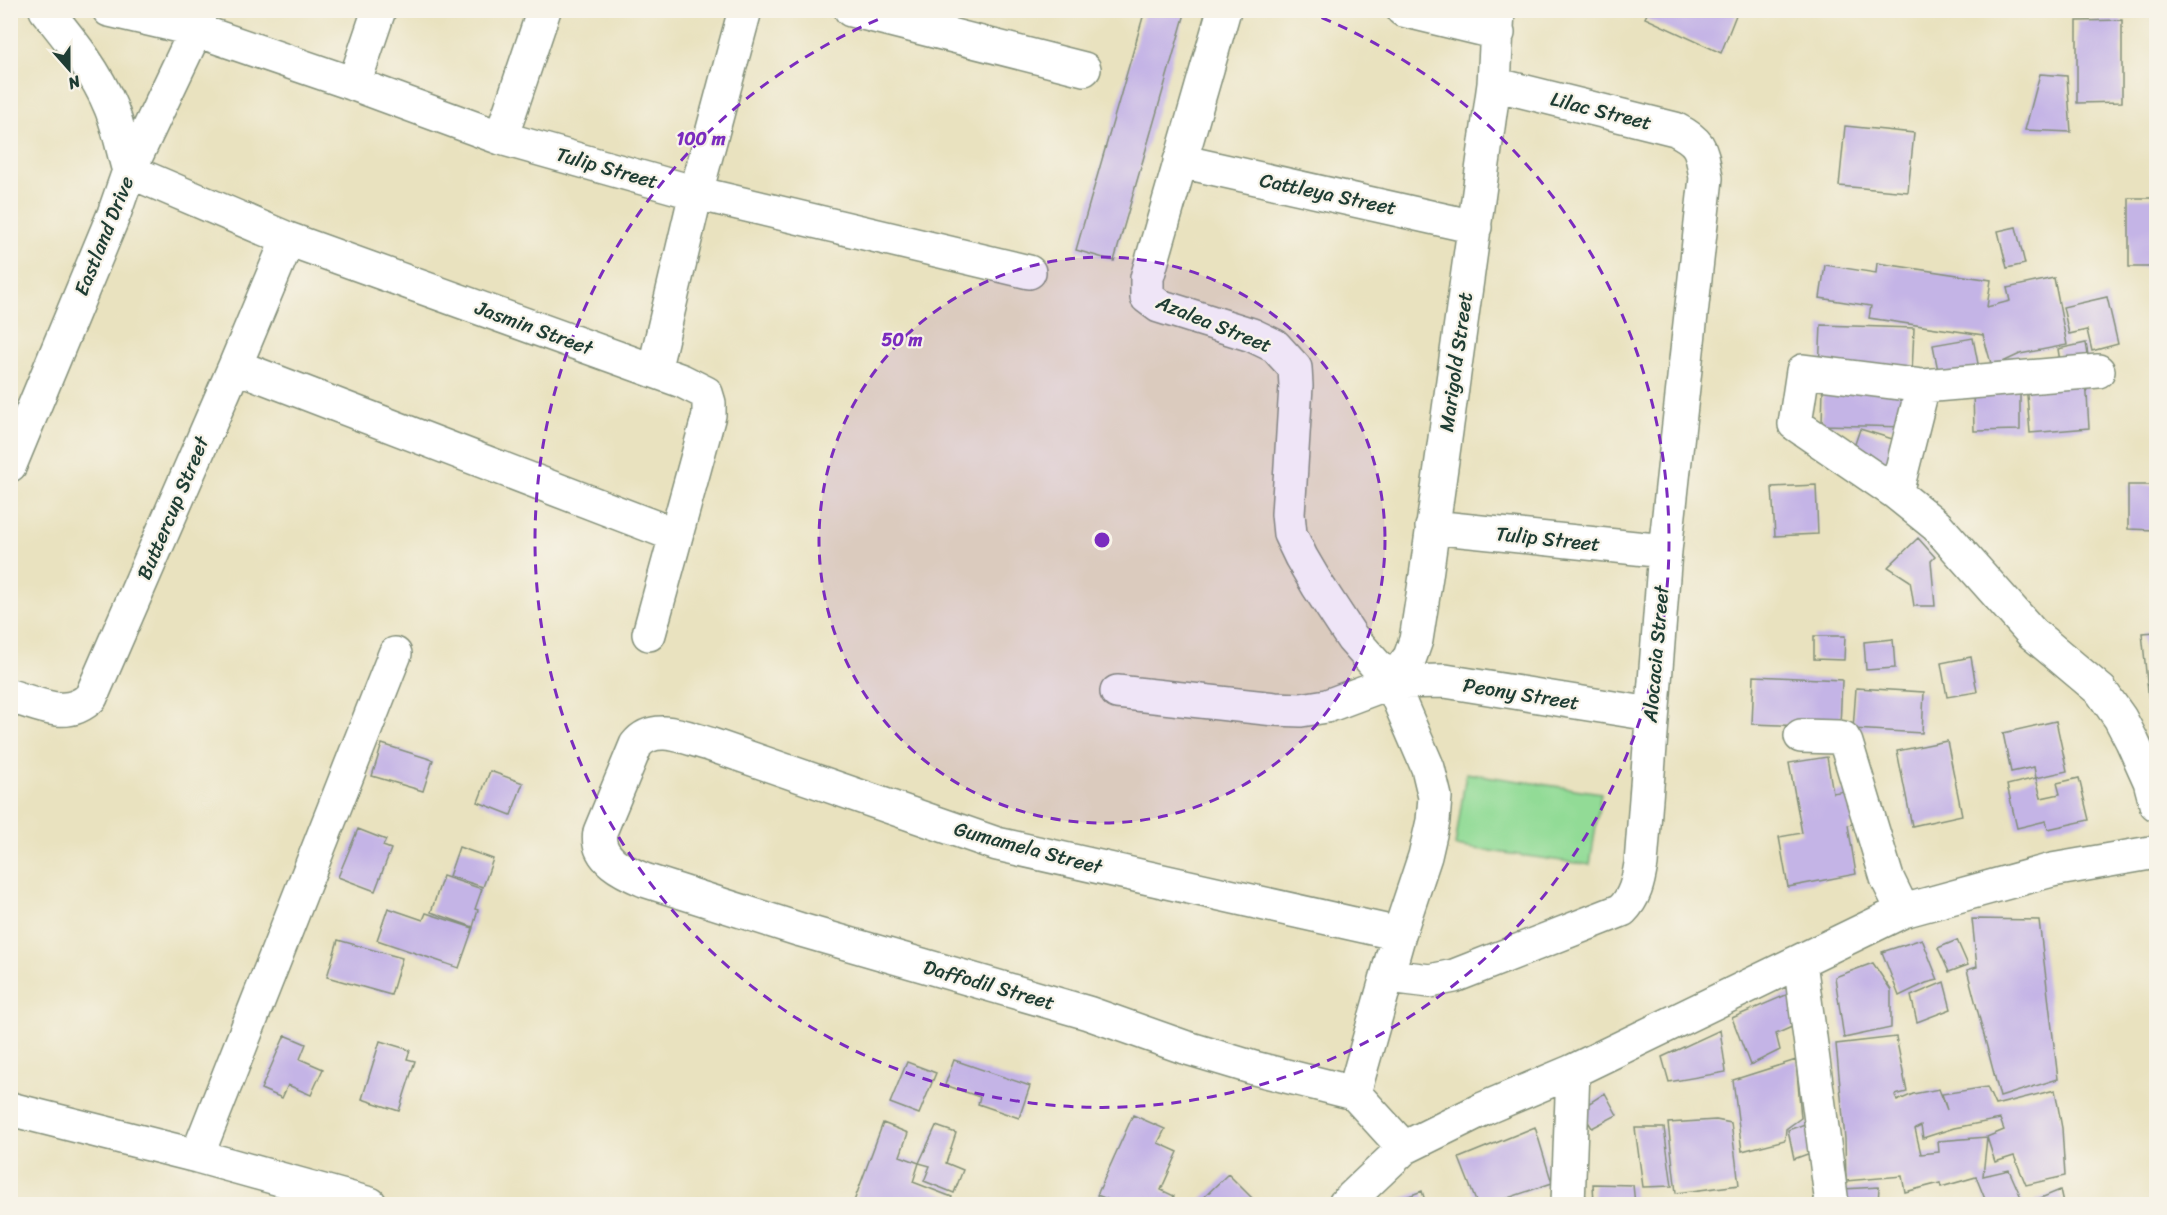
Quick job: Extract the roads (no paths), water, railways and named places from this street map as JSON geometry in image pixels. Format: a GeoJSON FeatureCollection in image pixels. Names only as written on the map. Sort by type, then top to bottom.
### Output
{"type":"FeatureCollection","features":[{"type":"Feature","properties":{"kind":"street"},"geometry":{"type":"LineString","coordinates":[[46,10],[80,52],[100,86],[111,110],[129,171]]}},
{"type":"Feature","properties":{"kind":"street","name":"Tulip Street"},"geometry":{"type":"LineString","coordinates":[[109,10],[198,20],[354,84],[501,138],[696,193],[1029,272]]}},
{"type":"Feature","properties":{"kind":"street"},"geometry":{"type":"LineString","coordinates":[[354,84],[379,10]]}},
{"type":"Feature","properties":{"kind":"street"},"geometry":{"type":"LineString","coordinates":[[501,138],[544,10]]}},
{"type":"Feature","properties":{"kind":"street"},"geometry":{"type":"LineString","coordinates":[[654,371],[696,193],[745,10]]}},
{"type":"Feature","properties":{"kind":"street"},"geometry":{"type":"LineString","coordinates":[[850,10],[1084,69]]}},
{"type":"Feature","properties":{"kind":"street","name":"Azalea Street"},"geometry":{"type":"LineString","coordinates":[[1224,10],[1146,278],[1147,297],[1159,306],[1252,335],[1275,346],[1295,368],[1296,386],[1288,514],[1290,534],[1306,567],[1352,638],[1391,682]]}},
{"type":"Feature","properties":{"kind":"street"},"geometry":{"type":"LineString","coordinates":[[1403,10],[1498,22]]}},
{"type":"Feature","properties":{"kind":"street","name":"Eastland Drive"},"geometry":{"type":"LineString","coordinates":[[10,465],[114,214],[129,171],[198,20]]}},
{"type":"Feature","properties":{"kind":"street","name":"Marigold Street"},"geometry":{"type":"LineString","coordinates":[[1391,682],[1410,657],[1416,640],[1494,84],[1498,22]]}},
{"type":"Feature","properties":{"kind":"street","name":"Lilac Street"},"geometry":{"type":"LineString","coordinates":[[1494,84],[1675,129],[1690,137],[1701,149]]}},
{"type":"Feature","properties":{"kind":"street","name":"Alocacia Street"},"geometry":{"type":"LineString","coordinates":[[1389,976],[1430,981],[1454,976],[1622,910],[1630,902],[1641,864],[1665,551],[1706,178],[1701,149]]}},
{"type":"Feature","properties":{"kind":"street","name":"Cattleya Street"},"geometry":{"type":"LineString","coordinates":[[1180,161],[1475,227]]}},
{"type":"Feature","properties":{"kind":"street","name":"Jasmin Street"},"geometry":{"type":"LineString","coordinates":[[129,171],[288,239],[654,371],[697,387],[706,393],[709,415],[650,634]]}},
{"type":"Feature","properties":{"kind":"street","name":"Buttercup Street"},"geometry":{"type":"LineString","coordinates":[[10,696],[57,710],[71,710],[82,706],[91,697],[288,239]]}},
{"type":"Feature","properties":{"kind":"street"},"geometry":{"type":"LineString","coordinates":[[235,366],[675,535]]}},
{"type":"Feature","properties":{"kind":"street"},"geometry":{"type":"LineString","coordinates":[[2098,371],[1923,386],[1803,371],[1795,424],[1896,493],[1937,526],[2032,633],[2101,692],[2120,718],[2132,741],[2150,781],[2157,804]]}},
{"type":"Feature","properties":{"kind":"street"},"geometry":{"type":"LineString","coordinates":[[1896,493],[1923,386]]}},
{"type":"Feature","properties":{"kind":"street","name":"Tulip Street"},"geometry":{"type":"LineString","coordinates":[[1432,527],[1665,551]]}},
{"type":"Feature","properties":{"kind":"street"},"geometry":{"type":"LineString","coordinates":[[197,1156],[395,654]]}},
{"type":"Feature","properties":{"kind":"street","name":"Peony Street"},"geometry":{"type":"LineString","coordinates":[[1391,682],[1445,681],[1651,714]]}},
{"type":"Feature","properties":{"kind":"street"},"geometry":{"type":"LineString","coordinates":[[1117,692],[1301,710],[1327,706],[1391,682],[1428,768],[1435,797],[1433,821],[1425,856],[1354,1094],[1404,1148]]}},
{"type":"Feature","properties":{"kind":"street","name":"Gumamela Street"},"geometry":{"type":"LineString","coordinates":[[665,732],[709,744],[997,844],[1400,934]]}},
{"type":"Feature","properties":{"kind":"street","name":"Daffodil Street"},"geometry":{"type":"LineString","coordinates":[[665,732],[641,739],[636,745],[600,832],[599,838],[603,850],[624,872],[801,930],[1088,1013],[1184,1047],[1354,1094]]}},
{"type":"Feature","properties":{"kind":"street"},"geometry":{"type":"LineString","coordinates":[[1801,736],[1838,736],[1846,743],[1887,878],[1903,911]]}},
{"type":"Feature","properties":{"kind":"street"},"geometry":{"type":"LineString","coordinates":[[1345,1204],[1404,1148],[1483,1109],[1573,1071],[1903,911],[2052,870],[2157,852]]}},
{"type":"Feature","properties":{"kind":"street"},"geometry":{"type":"LineString","coordinates":[[1800,962],[1832,1204]]}},
{"type":"Feature","properties":{"kind":"street"},"geometry":{"type":"LineString","coordinates":[[1568,1204],[1573,1071]]}},
{"type":"Feature","properties":{"kind":"street"},"geometry":{"type":"LineString","coordinates":[[10,1109],[197,1156],[370,1204]]}}]}
